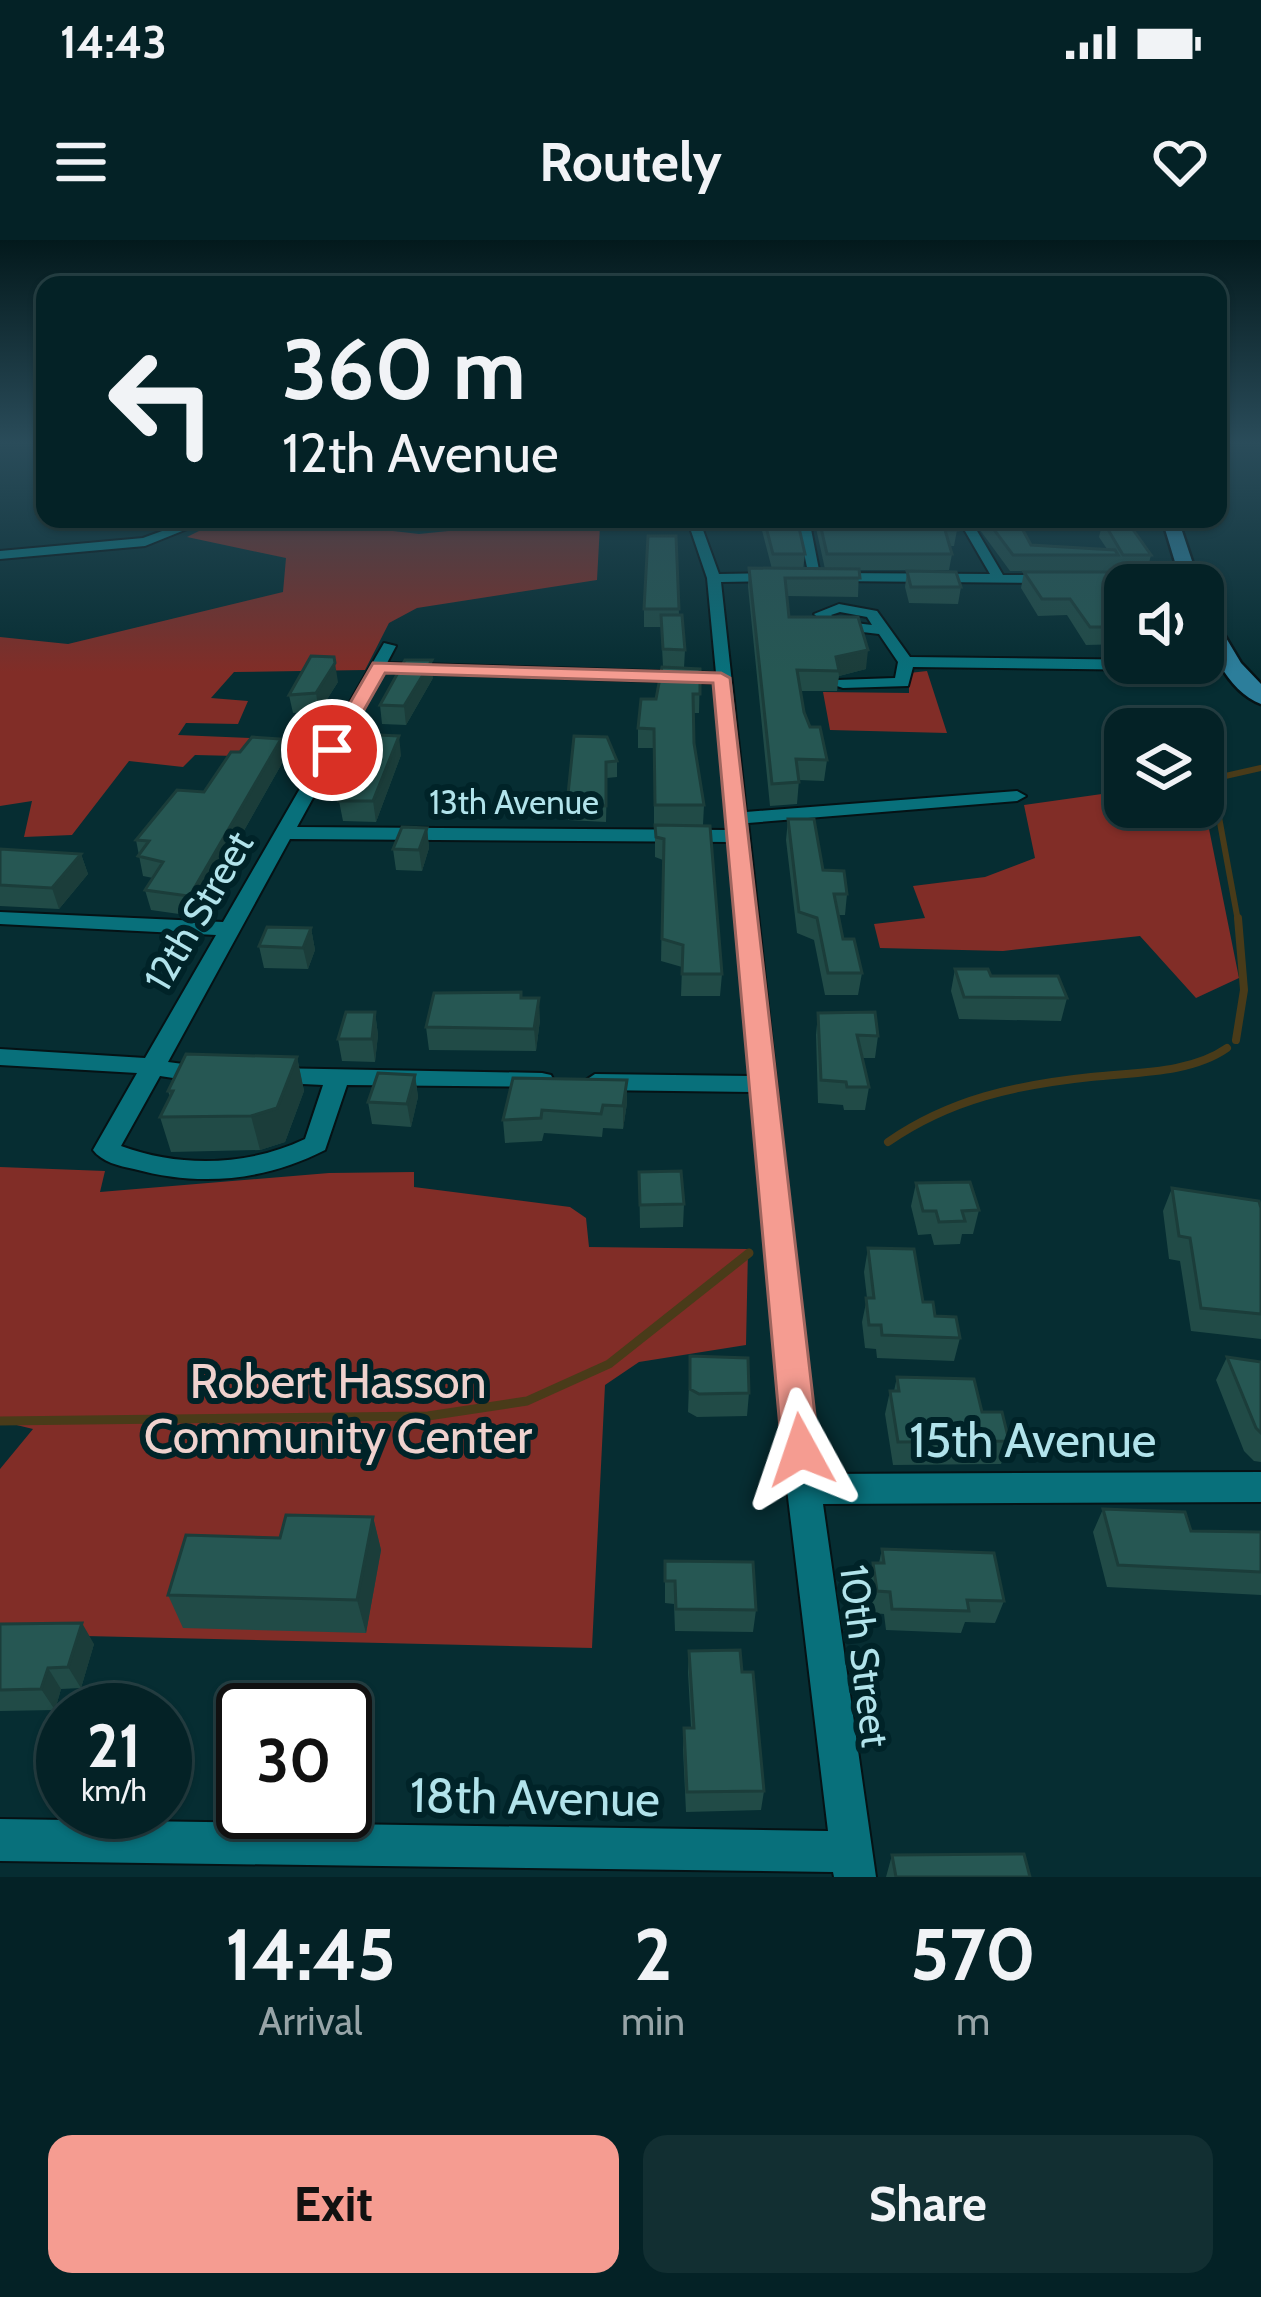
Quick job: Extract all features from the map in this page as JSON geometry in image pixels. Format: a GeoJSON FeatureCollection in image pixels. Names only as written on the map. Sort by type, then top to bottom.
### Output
{"type":"FeatureCollection","features":[{"type":"Feature","properties":{"kind":"main road"},"geometry":{"type":"LineString","coordinates":[[1173,528],[1184,564]]}},
{"type":"Feature","properties":{"kind":"main road"},"geometry":{"type":"LineString","coordinates":[[1224,652],[1261,697]]}},
{"type":"Feature","properties":{"kind":"street"},"geometry":{"type":"LineString","coordinates":[[0,555],[145,542],[182,528]]}},
{"type":"Feature","properties":{"kind":"street","name":"10th Street"},"geometry":{"type":"LineString","coordinates":[[696,528],[714,578],[804,1489],[853,1865]]}},
{"type":"Feature","properties":{"kind":"street"},"geometry":{"type":"LineString","coordinates":[[805,528],[817,577]]}},
{"type":"Feature","properties":{"kind":"street"},"geometry":{"type":"LineString","coordinates":[[969,528],[999,579]]}},
{"type":"Feature","properties":{"kind":"street"},"geometry":{"type":"LineString","coordinates":[[714,578],[1068,579]]}},
{"type":"Feature","properties":{"kind":"street"},"geometry":{"type":"LineString","coordinates":[[1091,580],[1104,580]]}},
{"type":"Feature","properties":{"kind":"street"},"geometry":{"type":"LineString","coordinates":[[843,683],[902,683],[906,662],[881,630]]}},
{"type":"Feature","properties":{"kind":"street","name":"12th Street"},"geometry":{"type":"LineString","coordinates":[[337,1078],[316,1144],[289,1160],[255,1167],[156,1168],[106,1150],[388,646]]}},
{"type":"Feature","properties":{"kind":"street"},"geometry":{"type":"LineString","coordinates":[[906,662],[1232,666]]}},
{"type":"Feature","properties":{"kind":"street"},"geometry":{"type":"LineString","coordinates":[[379,667],[721,678]]}},
{"type":"Feature","properties":{"kind":"street","name":"13th Avenue"},"geometry":{"type":"LineString","coordinates":[[285,833],[741,827],[1016,796]]}},
{"type":"Feature","properties":{"kind":"street"},"geometry":{"type":"LineString","coordinates":[[0,918],[227,929]]}},
{"type":"Feature","properties":{"kind":"street"},"geometry":{"type":"LineString","coordinates":[[0,1058],[124,1063],[234,1076],[766,1084]]}},
{"type":"Feature","properties":{"kind":"street","name":"15th Avenue"},"geometry":{"type":"LineString","coordinates":[[804,1489],[1261,1487]]}},
{"type":"Feature","properties":{"kind":"street","name":"18th Avenue"},"geometry":{"type":"LineString","coordinates":[[0,1840],[853,1865]]}},
{"type":"Feature","properties":{"kind":"green space"},"geometry":{"type":"Polygon","coordinates":[[[205,528],[367,528],[419,534],[478,528],[600,528],[597,580],[417,608],[389,623],[365,670],[234,672],[211,698],[248,701],[238,724],[186,723],[178,735],[322,741],[314,758],[195,755],[183,767],[129,761],[72,835],[24,837],[32,801],[0,806],[0,637],[68,644],[283,592],[286,558],[187,537],[205,528]]]}},
{"type":"Feature","properties":{"kind":"green space"},"geometry":{"type":"Polygon","coordinates":[[[927,671],[947,733],[830,730],[823,692],[909,693],[909,673],[927,671]]]}},
{"type":"Feature","properties":{"kind":"green space"},"geometry":{"type":"Polygon","coordinates":[[[1104,794],[1104,828],[1209,828],[1239,978],[1196,998],[1140,936],[1003,951],[880,948],[874,924],[925,918],[913,886],[985,877],[1035,858],[1024,805],[1104,794]]]}},
{"type":"Feature","properties":{"kind":"green space","name":"Robert Hasson Community Center"},"geometry":{"type":"Polygon","coordinates":[[[0,1167],[105,1171],[100,1192],[329,1173],[414,1172],[414,1187],[570,1207],[586,1218],[589,1247],[748,1249],[746,1345],[639,1362],[605,1385],[592,1648],[0,1634],[0,1469],[33,1429],[0,1421],[0,1167]]]}},
{"type":"Feature","properties":{"kind":"building"},"geometry":{"type":"Polygon","coordinates":[[[766,528],[799,528],[805,554],[773,554],[766,528]]]}},
{"type":"Feature","properties":{"kind":"building"},"geometry":{"type":"Polygon","coordinates":[[[821,528],[957,530],[945,530],[952,554],[827,554],[821,528]]]}},
{"type":"Feature","properties":{"kind":"building"},"geometry":{"type":"Polygon","coordinates":[[[993,528],[1022,528],[1031,545],[1115,550],[1118,555],[1013,555],[993,528]]]}},
{"type":"Feature","properties":{"kind":"building"},"geometry":{"type":"Polygon","coordinates":[[[1107,528],[1132,528],[1151,555],[1123,555],[1107,528]]]}},
{"type":"Feature","properties":{"kind":"building"},"geometry":{"type":"Polygon","coordinates":[[[648,536],[676,536],[679,609],[644,609],[648,536]]]}},
{"type":"Feature","properties":{"kind":"building"},"geometry":{"type":"Polygon","coordinates":[[[749,568],[859,569],[860,578],[785,578],[789,617],[858,617],[868,650],[836,657],[839,671],[797,670],[804,712],[810,727],[820,727],[827,760],[796,759],[799,782],[772,784],[749,568]]]}},
{"type":"Feature","properties":{"kind":"building"},"geometry":{"type":"Polygon","coordinates":[[[907,571],[956,572],[961,587],[911,587],[907,571]]]}},
{"type":"Feature","properties":{"kind":"building"},"geometry":{"type":"Polygon","coordinates":[[[1024,572],[1104,572],[1104,627],[1090,627],[1070,599],[1042,599],[1024,572]]]}},
{"type":"Feature","properties":{"kind":"building"},"geometry":{"type":"Polygon","coordinates":[[[661,615],[682,615],[685,650],[663,649],[661,615]]]}},
{"type":"Feature","properties":{"kind":"building"},"geometry":{"type":"Polygon","coordinates":[[[311,656],[334,657],[335,663],[316,693],[289,695],[311,656]]]}},
{"type":"Feature","properties":{"kind":"building"},"geometry":{"type":"Polygon","coordinates":[[[405,660],[432,660],[404,706],[380,705],[405,660]]]}},
{"type":"Feature","properties":{"kind":"building"},"geometry":{"type":"Polygon","coordinates":[[[662,667],[700,669],[700,694],[693,694],[694,743],[704,805],[655,805],[654,729],[638,728],[641,699],[656,699],[662,667]]]}},
{"type":"Feature","properties":{"kind":"building"},"geometry":{"type":"Polygon","coordinates":[[[378,735],[399,736],[373,801],[339,801],[351,774],[359,774],[378,735]]]}},
{"type":"Feature","properties":{"kind":"building"},"geometry":{"type":"Polygon","coordinates":[[[574,736],[607,737],[617,761],[606,762],[606,806],[567,804],[574,736]]]}},
{"type":"Feature","properties":{"kind":"building"},"geometry":{"type":"Polygon","coordinates":[[[252,737],[281,739],[192,892],[188,896],[145,890],[163,862],[138,856],[149,841],[136,840],[177,790],[204,792],[231,752],[240,752],[252,737]]]}},
{"type":"Feature","properties":{"kind":"building"},"geometry":{"type":"Polygon","coordinates":[[[788,819],[814,819],[823,870],[844,871],[847,894],[834,894],[843,939],[854,939],[862,973],[828,973],[817,918],[799,912],[788,819]]]}},
{"type":"Feature","properties":{"kind":"building"},"geometry":{"type":"Polygon","coordinates":[[[655,825],[710,826],[722,974],[682,974],[683,945],[662,939],[664,839],[656,837],[655,825]]]}},
{"type":"Feature","properties":{"kind":"building"},"geometry":{"type":"Polygon","coordinates":[[[402,827],[427,828],[419,850],[393,849],[402,827]]]}},
{"type":"Feature","properties":{"kind":"building"},"geometry":{"type":"Polygon","coordinates":[[[0,849],[81,854],[52,888],[0,885],[0,849]]]}},
{"type":"Feature","properties":{"kind":"building"},"geometry":{"type":"Polygon","coordinates":[[[267,927],[311,928],[303,948],[259,946],[267,927]]]}},
{"type":"Feature","properties":{"kind":"building"},"geometry":{"type":"Polygon","coordinates":[[[955,969],[988,969],[991,976],[1058,976],[1067,998],[964,997],[955,969]]]}},
{"type":"Feature","properties":{"kind":"building"},"geometry":{"type":"Polygon","coordinates":[[[521,992],[521,998],[539,998],[534,1029],[426,1027],[434,993],[521,992]]]}},
{"type":"Feature","properties":{"kind":"building"},"geometry":{"type":"Polygon","coordinates":[[[346,1012],[375,1012],[372,1039],[338,1039],[346,1012]]]}},
{"type":"Feature","properties":{"kind":"building"},"geometry":{"type":"Polygon","coordinates":[[[875,1012],[878,1036],[857,1035],[869,1087],[821,1080],[818,1013],[875,1012]]]}},
{"type":"Feature","properties":{"kind":"building"},"geometry":{"type":"Polygon","coordinates":[[[186,1054],[297,1057],[277,1108],[251,1116],[160,1117],[186,1054]]]}},
{"type":"Feature","properties":{"kind":"building"},"geometry":{"type":"Polygon","coordinates":[[[378,1073],[415,1075],[407,1104],[368,1102],[378,1073]]]}},
{"type":"Feature","properties":{"kind":"building"},"geometry":{"type":"Polygon","coordinates":[[[513,1078],[627,1080],[623,1106],[603,1105],[601,1114],[542,1110],[541,1118],[503,1120],[513,1078]]]}},
{"type":"Feature","properties":{"kind":"building"},"geometry":{"type":"Polygon","coordinates":[[[681,1171],[684,1204],[640,1205],[639,1172],[681,1171]]]}},
{"type":"Feature","properties":{"kind":"building"},"geometry":{"type":"Polygon","coordinates":[[[970,1182],[979,1210],[962,1211],[965,1221],[939,1222],[936,1211],[923,1211],[916,1183],[970,1182]]]}},
{"type":"Feature","properties":{"kind":"building"},"geometry":{"type":"Polygon","coordinates":[[[1172,1188],[1259,1201],[1261,1314],[1201,1308],[1190,1238],[1179,1236],[1172,1188]]]}},
{"type":"Feature","properties":{"kind":"building"},"geometry":{"type":"Polygon","coordinates":[[[868,1248],[914,1249],[923,1302],[933,1302],[935,1316],[956,1317],[960,1338],[882,1335],[881,1325],[869,1325],[866,1298],[874,1298],[868,1248]]]}},
{"type":"Feature","properties":{"kind":"building"},"geometry":{"type":"Polygon","coordinates":[[[690,1356],[748,1358],[749,1393],[699,1394],[690,1389],[690,1356]]]}},
{"type":"Feature","properties":{"kind":"building"},"geometry":{"type":"Polygon","coordinates":[[[1227,1357],[1261,1362],[1261,1433],[1256,1428],[1227,1357]]]}},
{"type":"Feature","properties":{"kind":"building"},"geometry":{"type":"Polygon","coordinates":[[[897,1377],[974,1379],[982,1412],[1002,1412],[1009,1441],[898,1442],[890,1391],[899,1391],[897,1377]]]}},
{"type":"Feature","properties":{"kind":"building"},"geometry":{"type":"Polygon","coordinates":[[[1103,1509],[1185,1512],[1191,1531],[1261,1532],[1261,1572],[1118,1565],[1103,1509]]]}},
{"type":"Feature","properties":{"kind":"building"},"geometry":{"type":"Polygon","coordinates":[[[286,1515],[373,1517],[357,1600],[168,1595],[186,1535],[280,1538],[286,1515]]]}},
{"type":"Feature","properties":{"kind":"building"},"geometry":{"type":"Polygon","coordinates":[[[882,1549],[994,1553],[1004,1601],[967,1600],[969,1611],[892,1609],[890,1592],[877,1591],[873,1563],[884,1563],[882,1549]]]}},
{"type":"Feature","properties":{"kind":"building"},"geometry":{"type":"Polygon","coordinates":[[[665,1561],[753,1562],[756,1610],[676,1609],[675,1581],[665,1581],[665,1561]]]}},
{"type":"Feature","properties":{"kind":"building"},"geometry":{"type":"Polygon","coordinates":[[[82,1623],[68,1667],[48,1668],[36,1689],[0,1690],[0,1624],[82,1623]]]}},
{"type":"Feature","properties":{"kind":"building"},"geometry":{"type":"Polygon","coordinates":[[[740,1650],[742,1672],[753,1672],[764,1791],[687,1792],[684,1728],[694,1728],[689,1651],[740,1650]]]}},
{"type":"Feature","properties":{"kind":"building"},"geometry":{"type":"Polygon","coordinates":[[[1024,1854],[1030,1877],[896,1877],[892,1855],[1024,1854]]]}},
{"type":"Feature","properties":{"kind":"waterway"},"geometry":{"type":"LineString","coordinates":[[1238,921],[1212,779],[1261,768]]}},
{"type":"Feature","properties":{"kind":"waterway"},"geometry":{"type":"LineString","coordinates":[[1236,1040],[1244,990],[1238,918]]}},
{"type":"Feature","properties":{"kind":"waterway"},"geometry":{"type":"LineString","coordinates":[[888,1142],[935,1115],[985,1096],[1063,1080],[1179,1067],[1227,1048]]}},
{"type":"Feature","properties":{"kind":"waterway"},"geometry":{"type":"LineString","coordinates":[[0,1421],[428,1416],[527,1401],[609,1364],[749,1253]]}},
{"type":"Feature","properties":{"kind":"route"},"geometry":{"type":"LineString","coordinates":[[332,750],[379,667],[721,678],[740,818],[801,1450]]}}]}
